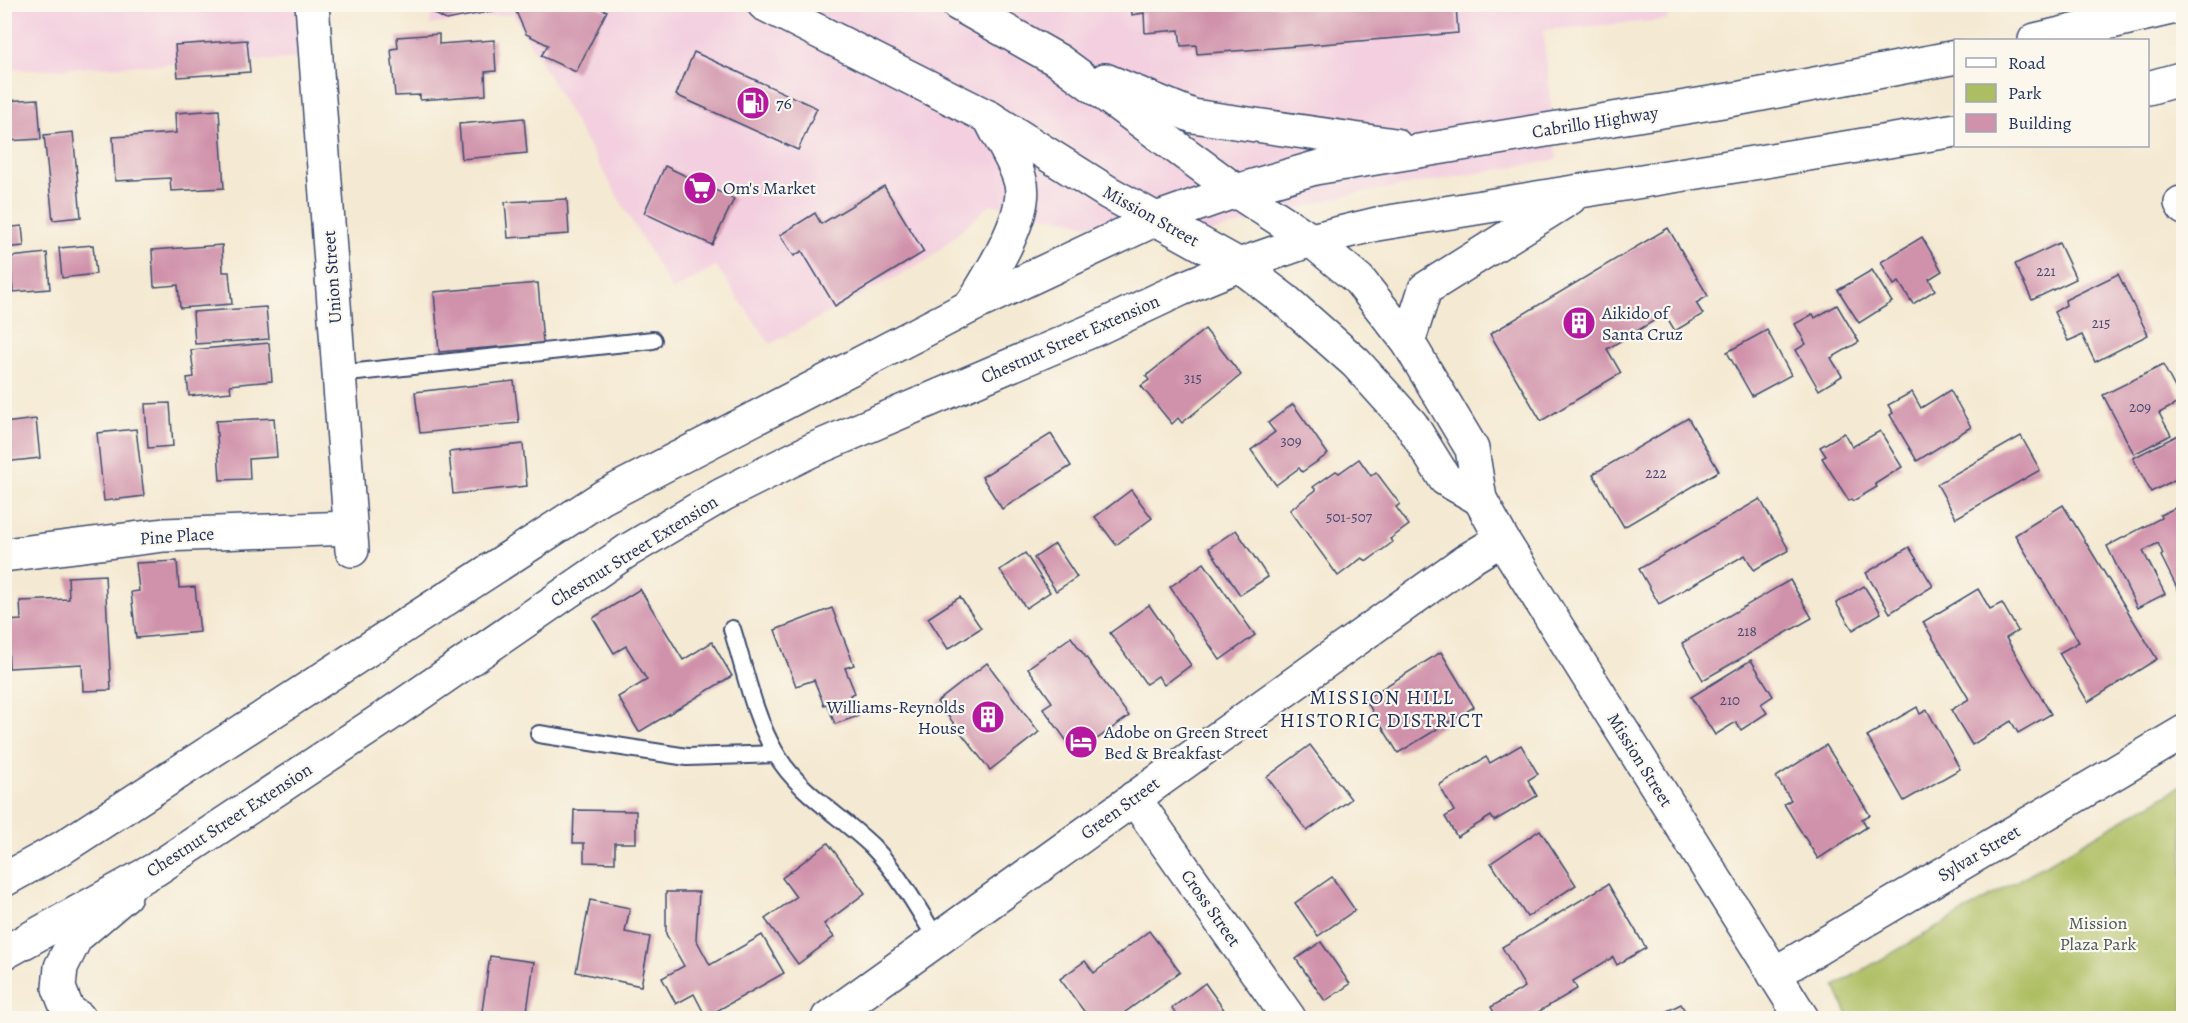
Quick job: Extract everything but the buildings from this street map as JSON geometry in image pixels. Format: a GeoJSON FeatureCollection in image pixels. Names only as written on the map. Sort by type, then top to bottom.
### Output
{"type":"FeatureCollection","features":[{"type":"Feature","properties":{"kind":"main road","name":"Union Street"},"geometry":{"type":"LineString","coordinates":[[312,4],[351,539]]}},
{"type":"Feature","properties":{"kind":"main road","name":"Mission Street"},"geometry":{"type":"LineString","coordinates":[[764,4],[990,118],[1109,193],[1239,265],[1286,301],[1356,363],[1411,424],[1445,478],[1480,499]]}},
{"type":"Feature","properties":{"kind":"main road","name":"Mission Street"},"geometry":{"type":"LineString","coordinates":[[958,4],[1059,61],[1236,191],[1311,240],[1359,280],[1408,342],[1472,449],[1480,499],[1502,539],[1802,1018]]}},
{"type":"Feature","properties":{"kind":"main road"},"geometry":{"type":"LineString","coordinates":[[2039,39],[2184,5]]}},
{"type":"Feature","properties":{"kind":"main road","name":"Cabrillo Highway"},"geometry":{"type":"LineString","coordinates":[[1236,191],[1315,168],[1741,98],[1954,57]]}},
{"type":"Feature","properties":{"kind":"main road"},"geometry":{"type":"LineString","coordinates":[[1059,61],[1193,116],[1427,149]]}},
{"type":"Feature","properties":{"kind":"main road"},"geometry":{"type":"LineString","coordinates":[[2149,88],[2184,78]]}},
{"type":"Feature","properties":{"kind":"main road"},"geometry":{"type":"LineString","coordinates":[[971,306],[1006,248],[1021,201],[1021,182],[990,118]]}},
{"type":"Feature","properties":{"kind":"main road"},"geometry":{"type":"LineString","coordinates":[[1311,240],[1377,224],[1954,130]]}},
{"type":"Feature","properties":{"kind":"main road"},"geometry":{"type":"LineString","coordinates":[[1408,342],[1425,289],[1583,190]]}},
{"type":"Feature","properties":{"kind":"main road"},"geometry":{"type":"LineString","coordinates":[[4,880],[62,848],[603,497],[971,306],[1156,219],[1236,191]]}},
{"type":"Feature","properties":{"kind":"main road","name":"Chestnut Street Extension"},"geometry":{"type":"LineString","coordinates":[[4,953],[156,869],[396,710],[627,551],[722,495],[812,450],[1087,333],[1181,289],[1239,265],[1311,240]]}},
{"type":"Feature","properties":{"kind":"main road","name":"Pine Place"},"geometry":{"type":"LineString","coordinates":[[4,555],[164,534],[351,539]]}},
{"type":"Feature","properties":{"kind":"main road","name":"Green Street"},"geometry":{"type":"LineString","coordinates":[[828,1018],[1464,562],[1502,539]]}},
{"type":"Feature","properties":{"kind":"main road","name":"Sylvar Street"},"geometry":{"type":"LineString","coordinates":[[1774,974],[2184,732]]}},
{"type":"Feature","properties":{"kind":"main road","name":"Cross Street"},"geometry":{"type":"LineString","coordinates":[[1134,798],[1288,1018]]}},
{"type":"Feature","properties":{"kind":"main road"},"geometry":{"type":"LineString","coordinates":[[4,901],[62,848]]}},
{"type":"Feature","properties":{"kind":"main road"},"geometry":{"type":"LineString","coordinates":[[79,1018],[68,1011],[59,988],[61,967],[76,937],[156,869]]}},
{"type":"Feature","properties":{"kind":"lane"},"geometry":{"type":"LineString","coordinates":[[339,374],[653,340]]}},
{"type":"Feature","properties":{"kind":"lane"},"geometry":{"type":"LineString","coordinates":[[732,629],[758,712],[776,754],[800,785],[872,847],[907,890],[937,940]]}},
{"type":"Feature","properties":{"kind":"lane"},"geometry":{"type":"LineString","coordinates":[[539,734],[687,757],[776,754]]}},
{"type":"Feature","properties":{"kind":"shaded area"},"geometry":{"type":"Polygon","coordinates":[[[436,4],[1666,4],[1668,20],[1543,30],[1557,160],[1348,195],[1172,243],[991,204],[929,259],[770,344],[716,266],[672,291],[513,14],[429,25],[436,4]]]}},
{"type":"Feature","properties":{"kind":"shaded area"},"geometry":{"type":"Polygon","coordinates":[[[5,5],[310,5],[314,58],[30,70],[5,67],[5,5]]]}},
{"type":"Feature","properties":{"kind":"green space","name":"Mission Plaza Park"},"geometry":{"type":"Polygon","coordinates":[[[2183,785],[2183,1018],[1849,1018],[1835,986],[2183,785]]]}},
{"type":"Feature","properties":{"kind":"place","name":"76"},"geometry":{"type":"Point","coordinates":[753,103]}},
{"type":"Feature","properties":{"kind":"place","name":"Om's Market"},"geometry":{"type":"Point","coordinates":[700,188]}},
{"type":"Feature","properties":{"kind":"place","name":"Aikido of Santa Cruz"},"geometry":{"type":"Point","coordinates":[1579,323]}},
{"type":"Feature","properties":{"kind":"place","name":"Williams-Reynolds House"},"geometry":{"type":"Point","coordinates":[988,717]}},
{"type":"Feature","properties":{"kind":"place","name":"Adobe on Green Street Bed & Breakfast"},"geometry":{"type":"Point","coordinates":[1081,742]}},
{"type":"Feature","properties":{"kind":"district","name":"MISSION HILL HISTORIC DISTRICT"},"geometry":{"type":"Point","coordinates":[1382,708]}}]}
